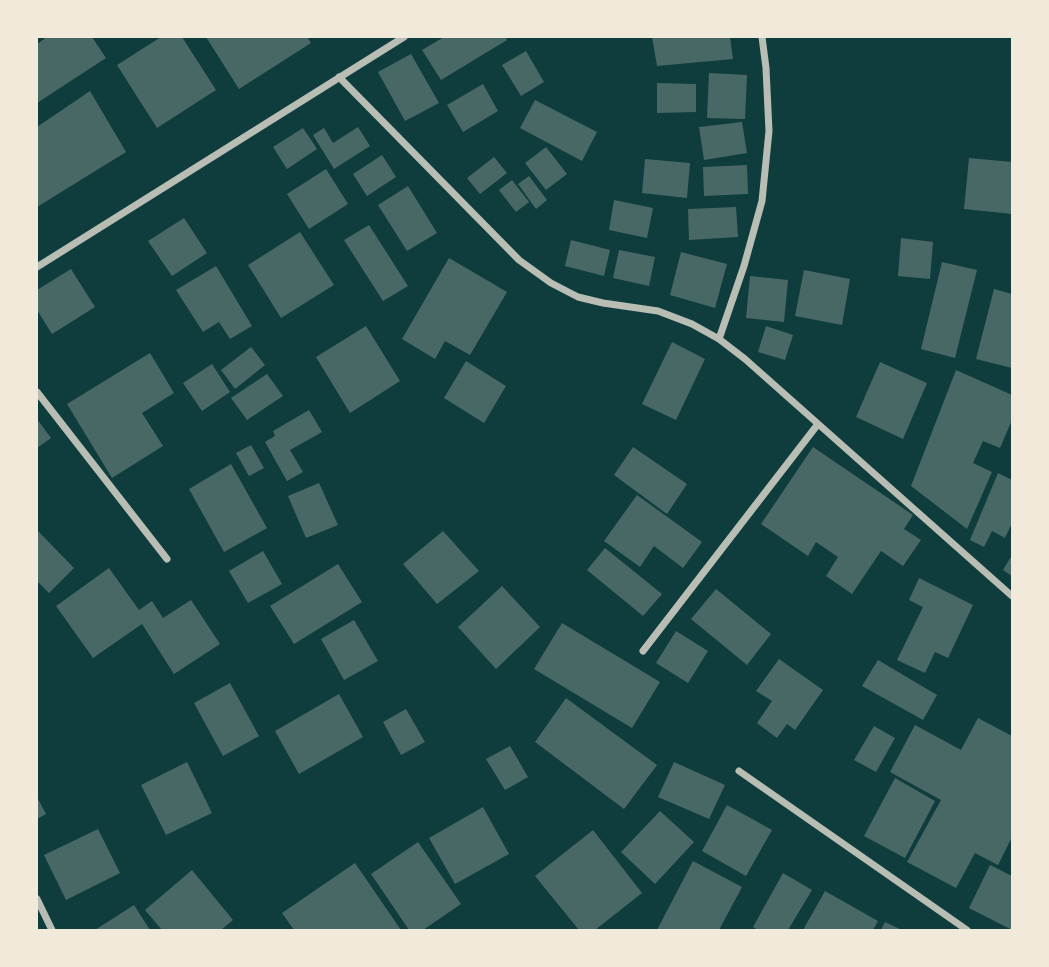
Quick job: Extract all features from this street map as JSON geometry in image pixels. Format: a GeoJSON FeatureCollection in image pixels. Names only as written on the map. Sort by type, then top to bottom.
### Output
{"type":"FeatureCollection","features":[{"type":"Feature","properties":{"kind":"street"},"geometry":{"type":"LineString","coordinates":[[37,267],[404,37]]}},
{"type":"Feature","properties":{"kind":"street"},"geometry":{"type":"LineString","coordinates":[[719,339],[744,266],[762,201],[769,131],[762,37]]}},
{"type":"Feature","properties":{"kind":"street"},"geometry":{"type":"LineString","coordinates":[[339,77],[519,260],[551,283],[578,297],[658,311],[692,324],[719,339],[1012,596]]}},
{"type":"Feature","properties":{"kind":"street"},"geometry":{"type":"LineString","coordinates":[[37,392],[167,559]]}},
{"type":"Feature","properties":{"kind":"street"},"geometry":{"type":"LineString","coordinates":[[643,651],[818,424]]}},
{"type":"Feature","properties":{"kind":"street"},"geometry":{"type":"LineString","coordinates":[[739,771],[967,930]]}},
{"type":"Feature","properties":{"kind":"street"},"geometry":{"type":"LineString","coordinates":[[37,899],[51,930]]}},
{"type":"Feature","properties":{"kind":"building"},"geometry":{"type":"Polygon","coordinates":[[[47,37],[92,37],[106,58],[37,103],[37,44],[47,37]]]}},
{"type":"Feature","properties":{"kind":"building"},"geometry":{"type":"Polygon","coordinates":[[[161,37],[182,37],[216,90],[157,128],[117,65],[161,37]]]}},
{"type":"Feature","properties":{"kind":"building"},"geometry":{"type":"Polygon","coordinates":[[[206,37],[307,37],[311,43],[239,89],[206,37]]]}},
{"type":"Feature","properties":{"kind":"building"},"geometry":{"type":"Polygon","coordinates":[[[444,37],[505,37],[507,40],[441,80],[422,50],[444,37]]]}},
{"type":"Feature","properties":{"kind":"building"},"geometry":{"type":"Polygon","coordinates":[[[652,37],[730,37],[733,59],[657,66],[652,37]]]}},
{"type":"Feature","properties":{"kind":"building"},"geometry":{"type":"Polygon","coordinates":[[[526,51],[544,82],[521,96],[502,65],[526,51]]]}},
{"type":"Feature","properties":{"kind":"building"},"geometry":{"type":"Polygon","coordinates":[[[411,54],[439,103],[405,121],[378,72],[411,54]]]}},
{"type":"Feature","properties":{"kind":"building"},"geometry":{"type":"Polygon","coordinates":[[[709,73],[747,75],[745,119],[707,118],[709,73]]]}},
{"type":"Feature","properties":{"kind":"building"},"geometry":{"type":"Polygon","coordinates":[[[657,83],[696,84],[696,112],[657,113],[657,83]]]}},
{"type":"Feature","properties":{"kind":"building"},"geometry":{"type":"Polygon","coordinates":[[[483,84],[498,111],[463,132],[447,105],[483,84]]]}},
{"type":"Feature","properties":{"kind":"building"},"geometry":{"type":"Polygon","coordinates":[[[90,91],[126,152],[37,207],[37,127],[90,91]]]}},
{"type":"Feature","properties":{"kind":"building"},"geometry":{"type":"Polygon","coordinates":[[[535,100],[597,132],[582,161],[520,128],[535,100]]]}},
{"type":"Feature","properties":{"kind":"building"},"geometry":{"type":"Polygon","coordinates":[[[742,122],[747,153],[704,160],[699,127],[742,122]]]}},
{"type":"Feature","properties":{"kind":"building"},"geometry":{"type":"Polygon","coordinates":[[[358,127],[370,146],[334,169],[313,135],[324,128],[333,143],[358,127]]]}},
{"type":"Feature","properties":{"kind":"building"},"geometry":{"type":"Polygon","coordinates":[[[303,128],[317,149],[287,169],[273,147],[303,128]]]}},
{"type":"Feature","properties":{"kind":"building"},"geometry":{"type":"Polygon","coordinates":[[[546,147],[567,174],[546,190],[525,163],[546,147]]]}},
{"type":"Feature","properties":{"kind":"building"},"geometry":{"type":"Polygon","coordinates":[[[382,155],[396,177],[367,196],[353,174],[382,155]]]}},
{"type":"Feature","properties":{"kind":"building"},"geometry":{"type":"Polygon","coordinates":[[[494,157],[507,173],[480,194],[467,178],[494,157]]]}},
{"type":"Feature","properties":{"kind":"building"},"geometry":{"type":"Polygon","coordinates":[[[969,158],[1012,162],[1012,214],[964,209],[969,158]]]}},
{"type":"Feature","properties":{"kind":"building"},"geometry":{"type":"Polygon","coordinates":[[[645,159],[690,163],[687,198],[642,193],[645,159]]]}},
{"type":"Feature","properties":{"kind":"building"},"geometry":{"type":"Polygon","coordinates":[[[747,165],[748,194],[704,196],[703,167],[747,165]]]}},
{"type":"Feature","properties":{"kind":"building"},"geometry":{"type":"Polygon","coordinates":[[[326,169],[348,204],[309,229],[287,194],[326,169]]]}},
{"type":"Feature","properties":{"kind":"building"},"geometry":{"type":"Polygon","coordinates":[[[529,176],[547,200],[536,209],[518,184],[529,176]]]}},
{"type":"Feature","properties":{"kind":"building"},"geometry":{"type":"Polygon","coordinates":[[[512,180],[529,202],[516,212],[499,190],[512,180]]]}},
{"type":"Feature","properties":{"kind":"building"},"geometry":{"type":"Polygon","coordinates":[[[408,186],[437,233],[407,251],[378,205],[408,186]]]}},
{"type":"Feature","properties":{"kind":"building"},"geometry":{"type":"Polygon","coordinates":[[[614,200],[653,208],[647,238],[609,230],[614,200]]]}},
{"type":"Feature","properties":{"kind":"building"},"geometry":{"type":"Polygon","coordinates":[[[736,207],[738,237],[689,240],[688,209],[736,207]]]}},
{"type":"Feature","properties":{"kind":"building"},"geometry":{"type":"Polygon","coordinates":[[[184,218],[207,253],[172,276],[148,241],[184,218]]]}},
{"type":"Feature","properties":{"kind":"building"},"geometry":{"type":"Polygon","coordinates":[[[369,225],[408,286],[383,301],[344,240],[369,225]]]}},
{"type":"Feature","properties":{"kind":"building"},"geometry":{"type":"Polygon","coordinates":[[[300,232],[334,285],[281,318],[248,265],[300,232]]]}},
{"type":"Feature","properties":{"kind":"building"},"geometry":{"type":"Polygon","coordinates":[[[901,238],[933,242],[930,279],[898,276],[901,238]]]}},
{"type":"Feature","properties":{"kind":"building"},"geometry":{"type":"Polygon","coordinates":[[[571,240],[610,250],[604,276],[565,266],[571,240]]]}},
{"type":"Feature","properties":{"kind":"building"},"geometry":{"type":"Polygon","coordinates":[[[619,250],[655,257],[649,286],[613,278],[619,250]]]}},
{"type":"Feature","properties":{"kind":"building"},"geometry":{"type":"Polygon","coordinates":[[[681,252],[727,264],[715,308],[670,295],[681,252]]]}},
{"type":"Feature","properties":{"kind":"building"},"geometry":{"type":"Polygon","coordinates":[[[449,258],[507,292],[470,355],[445,341],[435,359],[402,339],[449,258]]]}},
{"type":"Feature","properties":{"kind":"building"},"geometry":{"type":"Polygon","coordinates":[[[942,262],[977,270],[955,358],[921,349],[942,262]]]}},
{"type":"Feature","properties":{"kind":"building"},"geometry":{"type":"Polygon","coordinates":[[[216,266],[252,326],[230,339],[219,322],[203,332],[176,290],[216,266]]]}},
{"type":"Feature","properties":{"kind":"building"},"geometry":{"type":"Polygon","coordinates":[[[71,269],[95,307],[52,334],[37,310],[37,290],[71,269]]]}},
{"type":"Feature","properties":{"kind":"building"},"geometry":{"type":"Polygon","coordinates":[[[804,270],[850,279],[842,325],[795,316],[804,270]]]}},
{"type":"Feature","properties":{"kind":"building"},"geometry":{"type":"Polygon","coordinates":[[[750,276],[788,280],[784,322],[746,318],[750,276]]]}},
{"type":"Feature","properties":{"kind":"building"},"geometry":{"type":"Polygon","coordinates":[[[994,289],[1012,294],[1012,368],[976,359],[994,289]]]}},
{"type":"Feature","properties":{"kind":"building"},"geometry":{"type":"Polygon","coordinates":[[[366,326],[400,381],[350,413],[316,357],[366,326]]]}},
{"type":"Feature","properties":{"kind":"building"},"geometry":{"type":"Polygon","coordinates":[[[766,326],[793,335],[785,360],[758,352],[766,326]]]}},
{"type":"Feature","properties":{"kind":"building"},"geometry":{"type":"Polygon","coordinates":[[[672,342],[705,359],[676,420],[642,404],[672,342]]]}},
{"type":"Feature","properties":{"kind":"building"},"geometry":{"type":"Polygon","coordinates":[[[251,347],[265,365],[235,389],[221,370],[251,347]]]}},
{"type":"Feature","properties":{"kind":"building"},"geometry":{"type":"Polygon","coordinates":[[[150,353],[174,393],[142,413],[163,446],[112,478],[67,404],[150,353]]]}},
{"type":"Feature","properties":{"kind":"building"},"geometry":{"type":"Polygon","coordinates":[[[466,361],[506,386],[484,423],[444,398],[466,361]]]}},
{"type":"Feature","properties":{"kind":"building"},"geometry":{"type":"Polygon","coordinates":[[[880,362],[927,383],[903,439],[856,417],[880,362]]]}},
{"type":"Feature","properties":{"kind":"building"},"geometry":{"type":"Polygon","coordinates":[[[212,364],[230,392],[202,411],[183,383],[212,364]]]}},
{"type":"Feature","properties":{"kind":"building"},"geometry":{"type":"Polygon","coordinates":[[[956,370],[1012,395],[1012,420],[1000,448],[983,441],[973,463],[992,472],[967,529],[911,486],[956,370]]]}},
{"type":"Feature","properties":{"kind":"building"},"geometry":{"type":"Polygon","coordinates":[[[267,374],[283,396],[247,420],[231,398],[267,374]]]}},
{"type":"Feature","properties":{"kind":"building"},"geometry":{"type":"Polygon","coordinates":[[[309,410],[322,432],[290,450],[303,472],[287,481],[265,442],[275,436],[273,431],[309,410]]]}},
{"type":"Feature","properties":{"kind":"building"},"geometry":{"type":"Polygon","coordinates":[[[37,419],[51,438],[37,448],[37,419]]]}},
{"type":"Feature","properties":{"kind":"building"},"geometry":{"type":"Polygon","coordinates":[[[251,445],[264,468],[249,476],[236,453],[251,445]]]}},
{"type":"Feature","properties":{"kind":"building"},"geometry":{"type":"Polygon","coordinates":[[[633,447],[687,484],[667,514],[614,475],[633,447]]]}},
{"type":"Feature","properties":{"kind":"building"},"geometry":{"type":"Polygon","coordinates":[[[813,447],[913,515],[904,529],[921,540],[903,566],[881,551],[852,594],[826,576],[838,557],[816,542],[808,556],[761,524],[813,447]]]}},
{"type":"Feature","properties":{"kind":"building"},"geometry":{"type":"Polygon","coordinates":[[[231,464],[267,528],[224,552],[189,489],[231,464]]]}},
{"type":"Feature","properties":{"kind":"building"},"geometry":{"type":"Polygon","coordinates":[[[998,473],[1012,480],[1012,523],[1005,538],[992,531],[984,547],[970,540],[998,473]]]}},
{"type":"Feature","properties":{"kind":"building"},"geometry":{"type":"Polygon","coordinates":[[[319,483],[338,525],[306,538],[288,496],[319,483]]]}},
{"type":"Feature","properties":{"kind":"building"},"geometry":{"type":"Polygon","coordinates":[[[637,495],[702,542],[683,568],[654,546],[640,567],[604,541],[637,495]]]}},
{"type":"Feature","properties":{"kind":"building"},"geometry":{"type":"Polygon","coordinates":[[[37,530],[74,568],[49,593],[37,581],[37,530]]]}},
{"type":"Feature","properties":{"kind":"building"},"geometry":{"type":"Polygon","coordinates":[[[443,531],[479,571],[437,604],[403,564],[443,531]]]}},
{"type":"Feature","properties":{"kind":"building"},"geometry":{"type":"Polygon","coordinates":[[[605,548],[662,594],[643,616],[587,570],[605,548]]]}},
{"type":"Feature","properties":{"kind":"building"},"geometry":{"type":"Polygon","coordinates":[[[263,551],[282,584],[248,603],[229,571],[263,551]]]}},
{"type":"Feature","properties":{"kind":"building"},"geometry":{"type":"Polygon","coordinates":[[[1012,555],[1012,576],[1003,570],[1012,555]]]}},
{"type":"Feature","properties":{"kind":"building"},"geometry":{"type":"Polygon","coordinates":[[[338,564],[362,602],[294,644],[270,606],[338,564]]]}},
{"type":"Feature","properties":{"kind":"building"},"geometry":{"type":"Polygon","coordinates":[[[109,568],[139,610],[152,601],[163,618],[191,600],[220,644],[174,674],[142,624],[93,658],[56,606],[109,568]]]}},
{"type":"Feature","properties":{"kind":"building"},"geometry":{"type":"Polygon","coordinates":[[[919,578],[973,605],[948,658],[935,652],[925,673],[897,660],[923,607],[909,600],[919,578]]]}},
{"type":"Feature","properties":{"kind":"building"},"geometry":{"type":"Polygon","coordinates":[[[502,586],[540,627],[496,669],[458,627],[502,586]]]}},
{"type":"Feature","properties":{"kind":"building"},"geometry":{"type":"Polygon","coordinates":[[[716,589],[771,634],[747,665],[691,619],[716,589]]]}},
{"type":"Feature","properties":{"kind":"building"},"geometry":{"type":"Polygon","coordinates":[[[354,620],[378,661],[344,680],[321,639],[354,620]]]}},
{"type":"Feature","properties":{"kind":"building"},"geometry":{"type":"Polygon","coordinates":[[[562,623],[660,682],[632,728],[534,669],[562,623]]]}},
{"type":"Feature","properties":{"kind":"building"},"geometry":{"type":"Polygon","coordinates":[[[676,631],[708,651],[688,683],[656,663],[676,631]]]}},
{"type":"Feature","properties":{"kind":"building"},"geometry":{"type":"Polygon","coordinates":[[[779,659],[823,690],[795,730],[787,724],[777,738],[757,723],[772,701],[756,691],[779,659]]]}},
{"type":"Feature","properties":{"kind":"building"},"geometry":{"type":"Polygon","coordinates":[[[878,660],[937,695],[923,720],[862,686],[878,660]]]}},
{"type":"Feature","properties":{"kind":"building"},"geometry":{"type":"Polygon","coordinates":[[[230,683],[259,736],[223,756],[194,703],[230,683]]]}},
{"type":"Feature","properties":{"kind":"building"},"geometry":{"type":"Polygon","coordinates":[[[339,694],[363,737],[299,774],[275,731],[339,694]]]}},
{"type":"Feature","properties":{"kind":"building"},"geometry":{"type":"Polygon","coordinates":[[[566,698],[657,765],[624,809],[535,742],[566,698]]]}},
{"type":"Feature","properties":{"kind":"building"},"geometry":{"type":"Polygon","coordinates":[[[406,709],[425,742],[401,755],[383,722],[406,709]]]}},
{"type":"Feature","properties":{"kind":"building"},"geometry":{"type":"Polygon","coordinates":[[[978,718],[1012,736],[1012,837],[998,865],[975,853],[956,888],[907,862],[941,800],[890,772],[915,725],[961,750],[978,718]]]}},
{"type":"Feature","properties":{"kind":"building"},"geometry":{"type":"Polygon","coordinates":[[[874,726],[895,738],[876,772],[854,760],[874,726]]]}},
{"type":"Feature","properties":{"kind":"building"},"geometry":{"type":"Polygon","coordinates":[[[510,746],[528,777],[505,790],[486,759],[510,746]]]}},
{"type":"Feature","properties":{"kind":"building"},"geometry":{"type":"Polygon","coordinates":[[[187,762],[212,813],[166,835],[141,785],[187,762]]]}},
{"type":"Feature","properties":{"kind":"building"},"geometry":{"type":"Polygon","coordinates":[[[674,762],[725,785],[709,819],[658,797],[674,762]]]}},
{"type":"Feature","properties":{"kind":"building"},"geometry":{"type":"Polygon","coordinates":[[[895,778],[935,801],[905,858],[864,836],[895,778]]]}},
{"type":"Feature","properties":{"kind":"building"},"geometry":{"type":"Polygon","coordinates":[[[37,797],[46,814],[37,819],[37,797]]]}},
{"type":"Feature","properties":{"kind":"building"},"geometry":{"type":"Polygon","coordinates":[[[727,805],[772,830],[746,876],[702,851],[727,805]]]}},
{"type":"Feature","properties":{"kind":"building"},"geometry":{"type":"Polygon","coordinates":[[[483,807],[509,854],[455,884],[429,838],[483,807]]]}},
{"type":"Feature","properties":{"kind":"building"},"geometry":{"type":"Polygon","coordinates":[[[660,811],[694,842],[655,884],[621,852],[660,811]]]}},
{"type":"Feature","properties":{"kind":"building"},"geometry":{"type":"Polygon","coordinates":[[[98,829],[120,873],[66,900],[44,855],[98,829]]]}},
{"type":"Feature","properties":{"kind":"building"},"geometry":{"type":"Polygon","coordinates":[[[593,830],[642,893],[595,930],[579,930],[535,876],[593,830]]]}},
{"type":"Feature","properties":{"kind":"building"},"geometry":{"type":"Polygon","coordinates":[[[418,842],[461,904],[423,930],[409,930],[371,874],[418,842]]]}},
{"type":"Feature","properties":{"kind":"building"},"geometry":{"type":"Polygon","coordinates":[[[693,861],[742,887],[719,930],[657,930],[693,861]]]}},
{"type":"Feature","properties":{"kind":"building"},"geometry":{"type":"Polygon","coordinates":[[[355,863],[401,930],[294,930],[282,913],[355,863]]]}},
{"type":"Feature","properties":{"kind":"building"},"geometry":{"type":"Polygon","coordinates":[[[990,865],[1012,876],[1012,930],[969,908],[990,865]]]}},
{"type":"Feature","properties":{"kind":"building"},"geometry":{"type":"Polygon","coordinates":[[[192,870],[233,920],[221,930],[162,930],[145,910],[192,870]]]}},
{"type":"Feature","properties":{"kind":"building"},"geometry":{"type":"Polygon","coordinates":[[[783,873],[812,890],[788,930],[758,930],[753,927],[783,873]]]}},
{"type":"Feature","properties":{"kind":"building"},"geometry":{"type":"Polygon","coordinates":[[[825,891],[878,921],[873,930],[803,930],[825,891]]]}},
{"type":"Feature","properties":{"kind":"building"},"geometry":{"type":"Polygon","coordinates":[[[134,905],[150,930],[95,930],[134,905]]]}},
{"type":"Feature","properties":{"kind":"building"},"geometry":{"type":"Polygon","coordinates":[[[885,922],[902,930],[881,930],[885,922]]]}}]}
